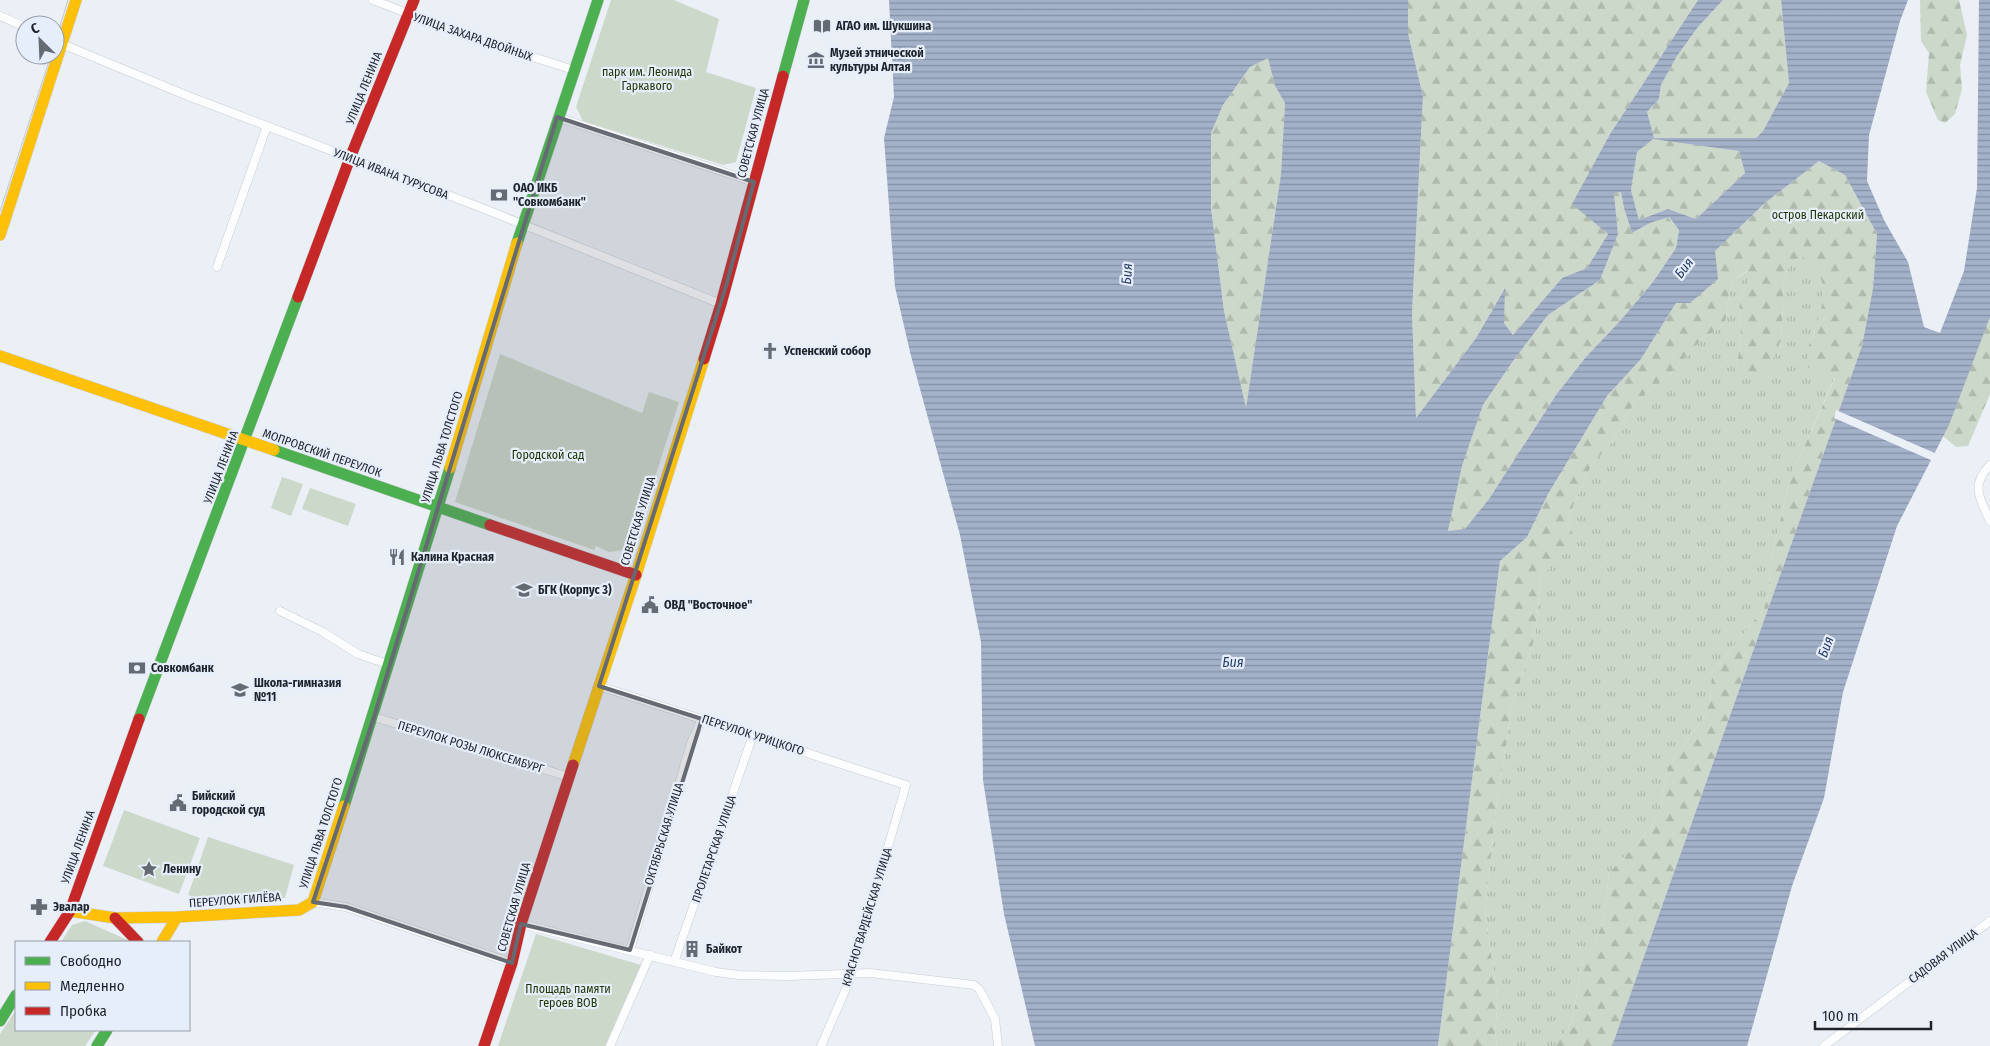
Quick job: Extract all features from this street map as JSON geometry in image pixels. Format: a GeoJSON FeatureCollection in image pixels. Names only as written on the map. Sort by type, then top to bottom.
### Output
{"type":"FeatureCollection","features":[{"type":"Feature","properties":{"kind":"street"},"geometry":{"type":"LineString","coordinates":[[65,35],[76,0]]}},
{"type":"Feature","properties":{"kind":"street","name":"УЛИЦА ЗАХАРА ДВОЙНЫХ"},"geometry":{"type":"LineString","coordinates":[[372,0],[477,40],[574,70]]}},
{"type":"Feature","properties":{"kind":"street","name":"УЛИЦА ЛЕНИНА"},"geometry":{"type":"LineString","coordinates":[[51,941],[70,911],[350,158],[414,0]]}},
{"type":"Feature","properties":{"kind":"street","name":"УЛИЦА ЛЬВА ТОЛСТОГО"},"geometry":{"type":"LineString","coordinates":[[313,902],[374,717],[522,224],[598,0]]}},
{"type":"Feature","properties":{"kind":"street","name":"СОВЕТСКАЯ УЛИЦА"},"geometry":{"type":"LineString","coordinates":[[484,1046],[512,963],[521,924],[636,575],[721,304],[804,0]]}},
{"type":"Feature","properties":{"kind":"street"},"geometry":{"type":"LineString","coordinates":[[0,16],[15,23]]}},
{"type":"Feature","properties":{"kind":"street","name":"УЛИЦА ИВАНА ТУРУСОВА"},"geometry":{"type":"LineString","coordinates":[[65,45],[188,96],[522,224],[721,304]]}},
{"type":"Feature","properties":{"kind":"street"},"geometry":{"type":"LineString","coordinates":[[0,235],[55,65]]}},
{"type":"Feature","properties":{"kind":"street"},"geometry":{"type":"LineString","coordinates":[[557,117],[754,182]]}},
{"type":"Feature","properties":{"kind":"street"},"geometry":{"type":"LineString","coordinates":[[218,267],[267,126]]}},
{"type":"Feature","properties":{"kind":"street","name":"МОПРОВСКИЙ ПЕРЕУЛОК"},"geometry":{"type":"LineString","coordinates":[[0,356],[636,575]]}},
{"type":"Feature","properties":{"kind":"street"},"geometry":{"type":"LineString","coordinates":[[1990,466],[1982,474],[1978,487],[1980,501],[1990,521]]}},
{"type":"Feature","properties":{"kind":"street"},"geometry":{"type":"LineString","coordinates":[[280,610],[323,632],[358,654],[390,665]]}},
{"type":"Feature","properties":{"kind":"street","name":"ПЕРЕУЛОК УРИЦКОГО"},"geometry":{"type":"LineString","coordinates":[[599,686],[906,785]]}},
{"type":"Feature","properties":{"kind":"street","name":"ПЕРЕУЛОК РОЗЫ ЛЮКСЕМБУРГ"},"geometry":{"type":"LineString","coordinates":[[374,717],[569,778]]}},
{"type":"Feature","properties":{"kind":"street","name":"ОКТЯБРЬСКАЯ УЛИЦА"},"geometry":{"type":"LineString","coordinates":[[630,950],[690,748],[702,719]]}},
{"type":"Feature","properties":{"kind":"street","name":"ПРОЛЕТАРСКАЯ УЛИЦА"},"geometry":{"type":"LineString","coordinates":[[674,962],[753,735]]}},
{"type":"Feature","properties":{"kind":"street","name":"КРАСНОГВАРДЕЙСКАЯ УЛИЦА"},"geometry":{"type":"LineString","coordinates":[[820,1046],[851,975],[906,785]]}},
{"type":"Feature","properties":{"kind":"street","name":"ПЕРЕУЛОК ГИЛЁВА"},"geometry":{"type":"LineString","coordinates":[[70,911],[115,918],[177,918],[299,910],[313,902],[346,907],[512,963]]}},
{"type":"Feature","properties":{"kind":"street"},"geometry":{"type":"LineString","coordinates":[[115,918],[137,941]]}},
{"type":"Feature","properties":{"kind":"street"},"geometry":{"type":"LineString","coordinates":[[163,941],[177,918]]}},
{"type":"Feature","properties":{"kind":"street","name":"САДОВАЯ УЛИЦА"},"geometry":{"type":"LineString","coordinates":[[1824,1046],[1990,921]]}},
{"type":"Feature","properties":{"kind":"street"},"geometry":{"type":"LineString","coordinates":[[521,924],[650,954],[716,972],[739,975],[851,975],[870,973],[977,986],[995,1020],[998,1046]]}},
{"type":"Feature","properties":{"kind":"street"},"geometry":{"type":"LineString","coordinates":[[610,1046],[650,954]]}},
{"type":"Feature","properties":{"kind":"street"},"geometry":{"type":"LineString","coordinates":[[0,1021],[15,997]]}},
{"type":"Feature","properties":{"kind":"street"},"geometry":{"type":"LineString","coordinates":[[97,1046],[106,1031]]}},
{"type":"Feature","properties":{"kind":"highlighted area"},"geometry":{"type":"Polygon","coordinates":[[[557,117],[754,182],[727,283],[599,686],[702,719],[630,950],[521,924],[512,963],[346,907],[313,902],[374,717],[557,117]]]}},
{"type":"Feature","properties":{"kind":"green space","name":"парк им. Леонида Гаркавого"},"geometry":{"type":"Polygon","coordinates":[[[611,0],[674,0],[719,19],[706,72],[756,88],[736,162],[723,165],[583,121],[576,107],[611,0]]]}},
{"type":"Feature","properties":{"kind":"green space"},"geometry":{"type":"Polygon","coordinates":[[[1408,0],[1698,0],[1610,134],[1573,204],[1608,234],[1587,268],[1562,278],[1513,335],[1504,323],[1504,289],[1476,338],[1416,418],[1412,313],[1423,96],[1408,33],[1408,0]]]}},
{"type":"Feature","properties":{"kind":"green space"},"geometry":{"type":"Polygon","coordinates":[[[1723,0],[1781,0],[1789,83],[1763,131],[1756,138],[1658,139],[1739,151],[1745,173],[1696,219],[1668,209],[1639,220],[1631,190],[1637,152],[1653,138],[1647,112],[1659,99],[1661,85],[1677,56],[1698,27],[1723,0]]]}},
{"type":"Feature","properties":{"kind":"green space"},"geometry":{"type":"Polygon","coordinates":[[[1920,0],[1959,0],[1967,35],[1960,65],[1962,89],[1955,114],[1945,123],[1938,120],[1926,92],[1929,53],[1921,41],[1920,0]]]}},
{"type":"Feature","properties":{"kind":"green space"},"geometry":{"type":"Polygon","coordinates":[[[1268,57],[1275,86],[1285,103],[1281,174],[1246,409],[1224,311],[1211,208],[1211,133],[1223,105],[1250,67],[1268,57]]]}},
{"type":"Feature","properties":{"kind":"green space","name":"остров Пекарский"},"geometry":{"type":"Polygon","coordinates":[[[1819,161],[1845,175],[1877,234],[1873,288],[1862,346],[1612,1046],[1556,1046],[1573,1019],[1582,961],[1593,947],[1604,920],[1609,873],[1651,828],[1659,814],[1668,767],[1702,720],[1710,703],[1712,673],[1764,608],[1769,593],[1770,563],[1791,476],[1835,378],[1820,376],[1808,367],[1807,354],[1821,311],[1823,291],[1818,273],[1802,256],[1789,265],[1784,280],[1781,340],[1763,381],[1746,379],[1735,371],[1741,343],[1739,298],[1747,285],[1747,271],[1735,279],[1729,293],[1725,324],[1701,340],[1670,374],[1634,403],[1612,442],[1591,466],[1573,506],[1569,521],[1573,535],[1568,549],[1541,577],[1535,637],[1511,709],[1498,790],[1485,912],[1498,1001],[1495,1031],[1497,1046],[1438,1046],[1500,561],[1527,537],[1548,494],[1607,396],[1641,359],[1676,303],[1715,251],[1765,203],[1819,161]]]}},
{"type":"Feature","properties":{"kind":"green space"},"geometry":{"type":"Polygon","coordinates":[[[1621,191],[1632,233],[1650,223],[1668,217],[1679,230],[1676,248],[1653,282],[1585,358],[1556,395],[1489,499],[1465,530],[1448,531],[1462,466],[1483,405],[1548,315],[1600,280],[1618,234],[1614,193],[1621,191]]]}},
{"type":"Feature","properties":{"kind":"green space"},"geometry":{"type":"Polygon","coordinates":[[[1802,256],[1815,266],[1821,276],[1824,297],[1819,319],[1807,351],[1820,376],[1835,377],[1791,476],[1770,563],[1769,593],[1764,608],[1712,673],[1710,703],[1702,720],[1668,767],[1659,814],[1651,828],[1609,873],[1604,920],[1593,947],[1582,961],[1573,1019],[1556,1046],[1497,1046],[1495,1031],[1498,1001],[1485,912],[1498,790],[1511,709],[1535,637],[1541,577],[1573,536],[1569,521],[1573,506],[1591,466],[1612,442],[1634,403],[1670,374],[1701,340],[1725,324],[1729,293],[1735,279],[1748,271],[1747,285],[1739,298],[1741,343],[1735,371],[1781,340],[1784,280],[1789,265],[1802,256]]]}},
{"type":"Feature","properties":{"kind":"green space"},"geometry":{"type":"Polygon","coordinates":[[[1990,317],[1990,394],[1968,446],[1956,447],[1943,436],[1990,317]]]}},
{"type":"Feature","properties":{"kind":"green space","name":"Городской сад"},"geometry":{"type":"Polygon","coordinates":[[[500,354],[642,413],[649,392],[679,402],[632,549],[609,552],[596,546],[594,550],[455,502],[500,354]]]}},
{"type":"Feature","properties":{"kind":"green space"},"geometry":{"type":"Polygon","coordinates":[[[282,477],[303,484],[291,516],[271,508],[282,477]]]}},
{"type":"Feature","properties":{"kind":"green space"},"geometry":{"type":"Polygon","coordinates":[[[310,488],[356,504],[348,526],[302,509],[310,488]]]}},
{"type":"Feature","properties":{"kind":"green space"},"geometry":{"type":"Polygon","coordinates":[[[124,810],[200,838],[179,894],[103,866],[124,810]]]}},
{"type":"Feature","properties":{"kind":"green space"},"geometry":{"type":"Polygon","coordinates":[[[208,837],[294,865],[285,898],[221,907],[188,895],[208,837]]]}},
{"type":"Feature","properties":{"kind":"green space"},"geometry":{"type":"Polygon","coordinates":[[[85,921],[130,941],[62,941],[72,925],[85,921]]]}},
{"type":"Feature","properties":{"kind":"green space","name":"Площадь памяти героев ВОВ"},"geometry":{"type":"Polygon","coordinates":[[[536,934],[641,965],[605,1046],[498,1046],[536,934]]]}},
{"type":"Feature","properties":{"kind":"green space"},"geometry":{"type":"Polygon","coordinates":[[[15,1012],[15,1031],[95,1031],[85,1046],[0,1046],[0,1034],[15,1012]]]}},
{"type":"Feature","properties":{"kind":"water","name":"Бия"},"geometry":{"type":"Polygon","coordinates":[[[889,0],[1408,0],[1408,33],[1423,96],[1412,313],[1416,418],[1476,338],[1505,288],[1504,323],[1513,335],[1562,278],[1587,268],[1608,234],[1572,204],[1610,134],[1698,0],[1723,0],[1698,27],[1677,56],[1661,85],[1659,99],[1647,112],[1654,138],[1756,138],[1763,131],[1789,83],[1781,0],[1908,0],[1900,21],[1869,135],[1867,181],[1884,220],[1908,262],[1924,327],[1940,333],[1964,271],[1977,188],[1979,0],[1990,0],[1990,317],[1949,425],[1897,526],[1843,692],[1824,798],[1792,886],[1747,1046],[1612,1046],[1862,346],[1873,288],[1877,234],[1845,175],[1819,161],[1765,203],[1715,251],[1718,279],[1690,303],[1676,303],[1641,359],[1607,396],[1548,494],[1527,537],[1500,561],[1438,1046],[1035,1046],[1004,914],[983,780],[981,642],[960,535],[911,356],[895,287],[884,138],[894,97],[889,0]],[[1268,58],[1250,67],[1223,105],[1211,133],[1211,208],[1224,311],[1246,408],[1281,174],[1285,103],[1275,86],[1268,58]],[[1653,139],[1637,152],[1631,190],[1639,220],[1668,209],[1696,219],[1745,173],[1739,151],[1653,139]],[[1621,192],[1614,193],[1618,234],[1600,280],[1548,315],[1483,405],[1462,466],[1448,531],[1465,529],[1489,499],[1556,395],[1585,358],[1653,282],[1676,248],[1679,230],[1669,217],[1650,223],[1632,233],[1621,192]]]}},
{"type":"Feature","properties":{"kind":"pier"},"geometry":{"type":"Polygon","coordinates":[[[1836,410],[1937,454],[1933,461],[1834,418],[1836,410]]]}},
{"type":"Feature","properties":{"kind":"tram line"},"geometry":{"type":"LineString","coordinates":[[63,15],[68,0]]}},
{"type":"Feature","properties":{"kind":"tram line"},"geometry":{"type":"LineString","coordinates":[[0,211],[48,65]]}},
{"type":"Feature","properties":{"kind":"traffic: fast"},"geometry":{"type":"LineString","coordinates":[[517,243],[598,0]]}},
{"type":"Feature","properties":{"kind":"traffic: fast"},"geometry":{"type":"LineString","coordinates":[[783,76],[804,0]]}},
{"type":"Feature","properties":{"kind":"traffic: fast"},"geometry":{"type":"LineString","coordinates":[[139,719],[298,297]]}},
{"type":"Feature","properties":{"kind":"traffic: fast"},"geometry":{"type":"LineString","coordinates":[[274,450],[490,525]]}},
{"type":"Feature","properties":{"kind":"traffic: fast"},"geometry":{"type":"LineString","coordinates":[[344,806],[450,468]]}},
{"type":"Feature","properties":{"kind":"traffic: fast"},"geometry":{"type":"LineString","coordinates":[[0,1021],[15,997]]}},
{"type":"Feature","properties":{"kind":"traffic: fast"},"geometry":{"type":"LineString","coordinates":[[97,1046],[106,1031]]}},
{"type":"Feature","properties":{"kind":"traffic: slow"},"geometry":{"type":"LineString","coordinates":[[0,235],[76,0]]}},
{"type":"Feature","properties":{"kind":"traffic: slow"},"geometry":{"type":"LineString","coordinates":[[450,468],[517,243]]}},
{"type":"Feature","properties":{"kind":"traffic: slow"},"geometry":{"type":"LineString","coordinates":[[0,356],[274,450]]}},
{"type":"Feature","properties":{"kind":"traffic: slow"},"geometry":{"type":"LineString","coordinates":[[573,765],[636,575],[704,359]]}},
{"type":"Feature","properties":{"kind":"traffic: slow"},"geometry":{"type":"LineString","coordinates":[[70,911],[115,918],[177,917],[299,910],[313,902],[344,806]]}},
{"type":"Feature","properties":{"kind":"traffic: slow"},"geometry":{"type":"LineString","coordinates":[[163,941],[177,917]]}},
{"type":"Feature","properties":{"kind":"traffic: jam"},"geometry":{"type":"LineString","coordinates":[[298,297],[350,158],[414,0]]}},
{"type":"Feature","properties":{"kind":"traffic: jam"},"geometry":{"type":"LineString","coordinates":[[704,359],[721,304],[783,76]]}},
{"type":"Feature","properties":{"kind":"traffic: jam"},"geometry":{"type":"LineString","coordinates":[[490,525],[636,575]]}},
{"type":"Feature","properties":{"kind":"traffic: jam"},"geometry":{"type":"LineString","coordinates":[[51,941],[70,911],[139,719]]}},
{"type":"Feature","properties":{"kind":"traffic: jam"},"geometry":{"type":"LineString","coordinates":[[484,1046],[512,963],[521,924],[573,765]]}},
{"type":"Feature","properties":{"kind":"traffic: jam"},"geometry":{"type":"LineString","coordinates":[[115,918],[137,941]]}},
{"type":"Feature","properties":{"kind":"place","name":"АГАО им. Шукшина"},"geometry":{"type":"Point","coordinates":[822,26]}},
{"type":"Feature","properties":{"kind":"place","name":"Музей этнической культуры Алтая"},"geometry":{"type":"Point","coordinates":[816,60]}},
{"type":"Feature","properties":{"kind":"place","name":"ОАО ИКБ \"Совкомбанк\""},"geometry":{"type":"Point","coordinates":[499,195]}},
{"type":"Feature","properties":{"kind":"place","name":"Успенский собор"},"geometry":{"type":"Point","coordinates":[770,351]}},
{"type":"Feature","properties":{"kind":"place","name":"Калина Красная"},"geometry":{"type":"Point","coordinates":[397,557]}},
{"type":"Feature","properties":{"kind":"place","name":"БГК (Корпус 3)"},"geometry":{"type":"Point","coordinates":[524,590]}},
{"type":"Feature","properties":{"kind":"place","name":"ОВД \"Восточное\""},"geometry":{"type":"Point","coordinates":[650,605]}},
{"type":"Feature","properties":{"kind":"place","name":"Совкомбанк"},"geometry":{"type":"Point","coordinates":[137,668]}},
{"type":"Feature","properties":{"kind":"place","name":"Школа-гимназия №11"},"geometry":{"type":"Point","coordinates":[240,690]}},
{"type":"Feature","properties":{"kind":"place","name":"Бийский городской суд"},"geometry":{"type":"Point","coordinates":[178,803]}},
{"type":"Feature","properties":{"kind":"place","name":"Ленину"},"geometry":{"type":"Point","coordinates":[149,869]}},
{"type":"Feature","properties":{"kind":"place","name":"Эвалар"},"geometry":{"type":"Point","coordinates":[39,907]}},
{"type":"Feature","properties":{"kind":"place","name":"Байкот"},"geometry":{"type":"Point","coordinates":[692,949]}}]}
